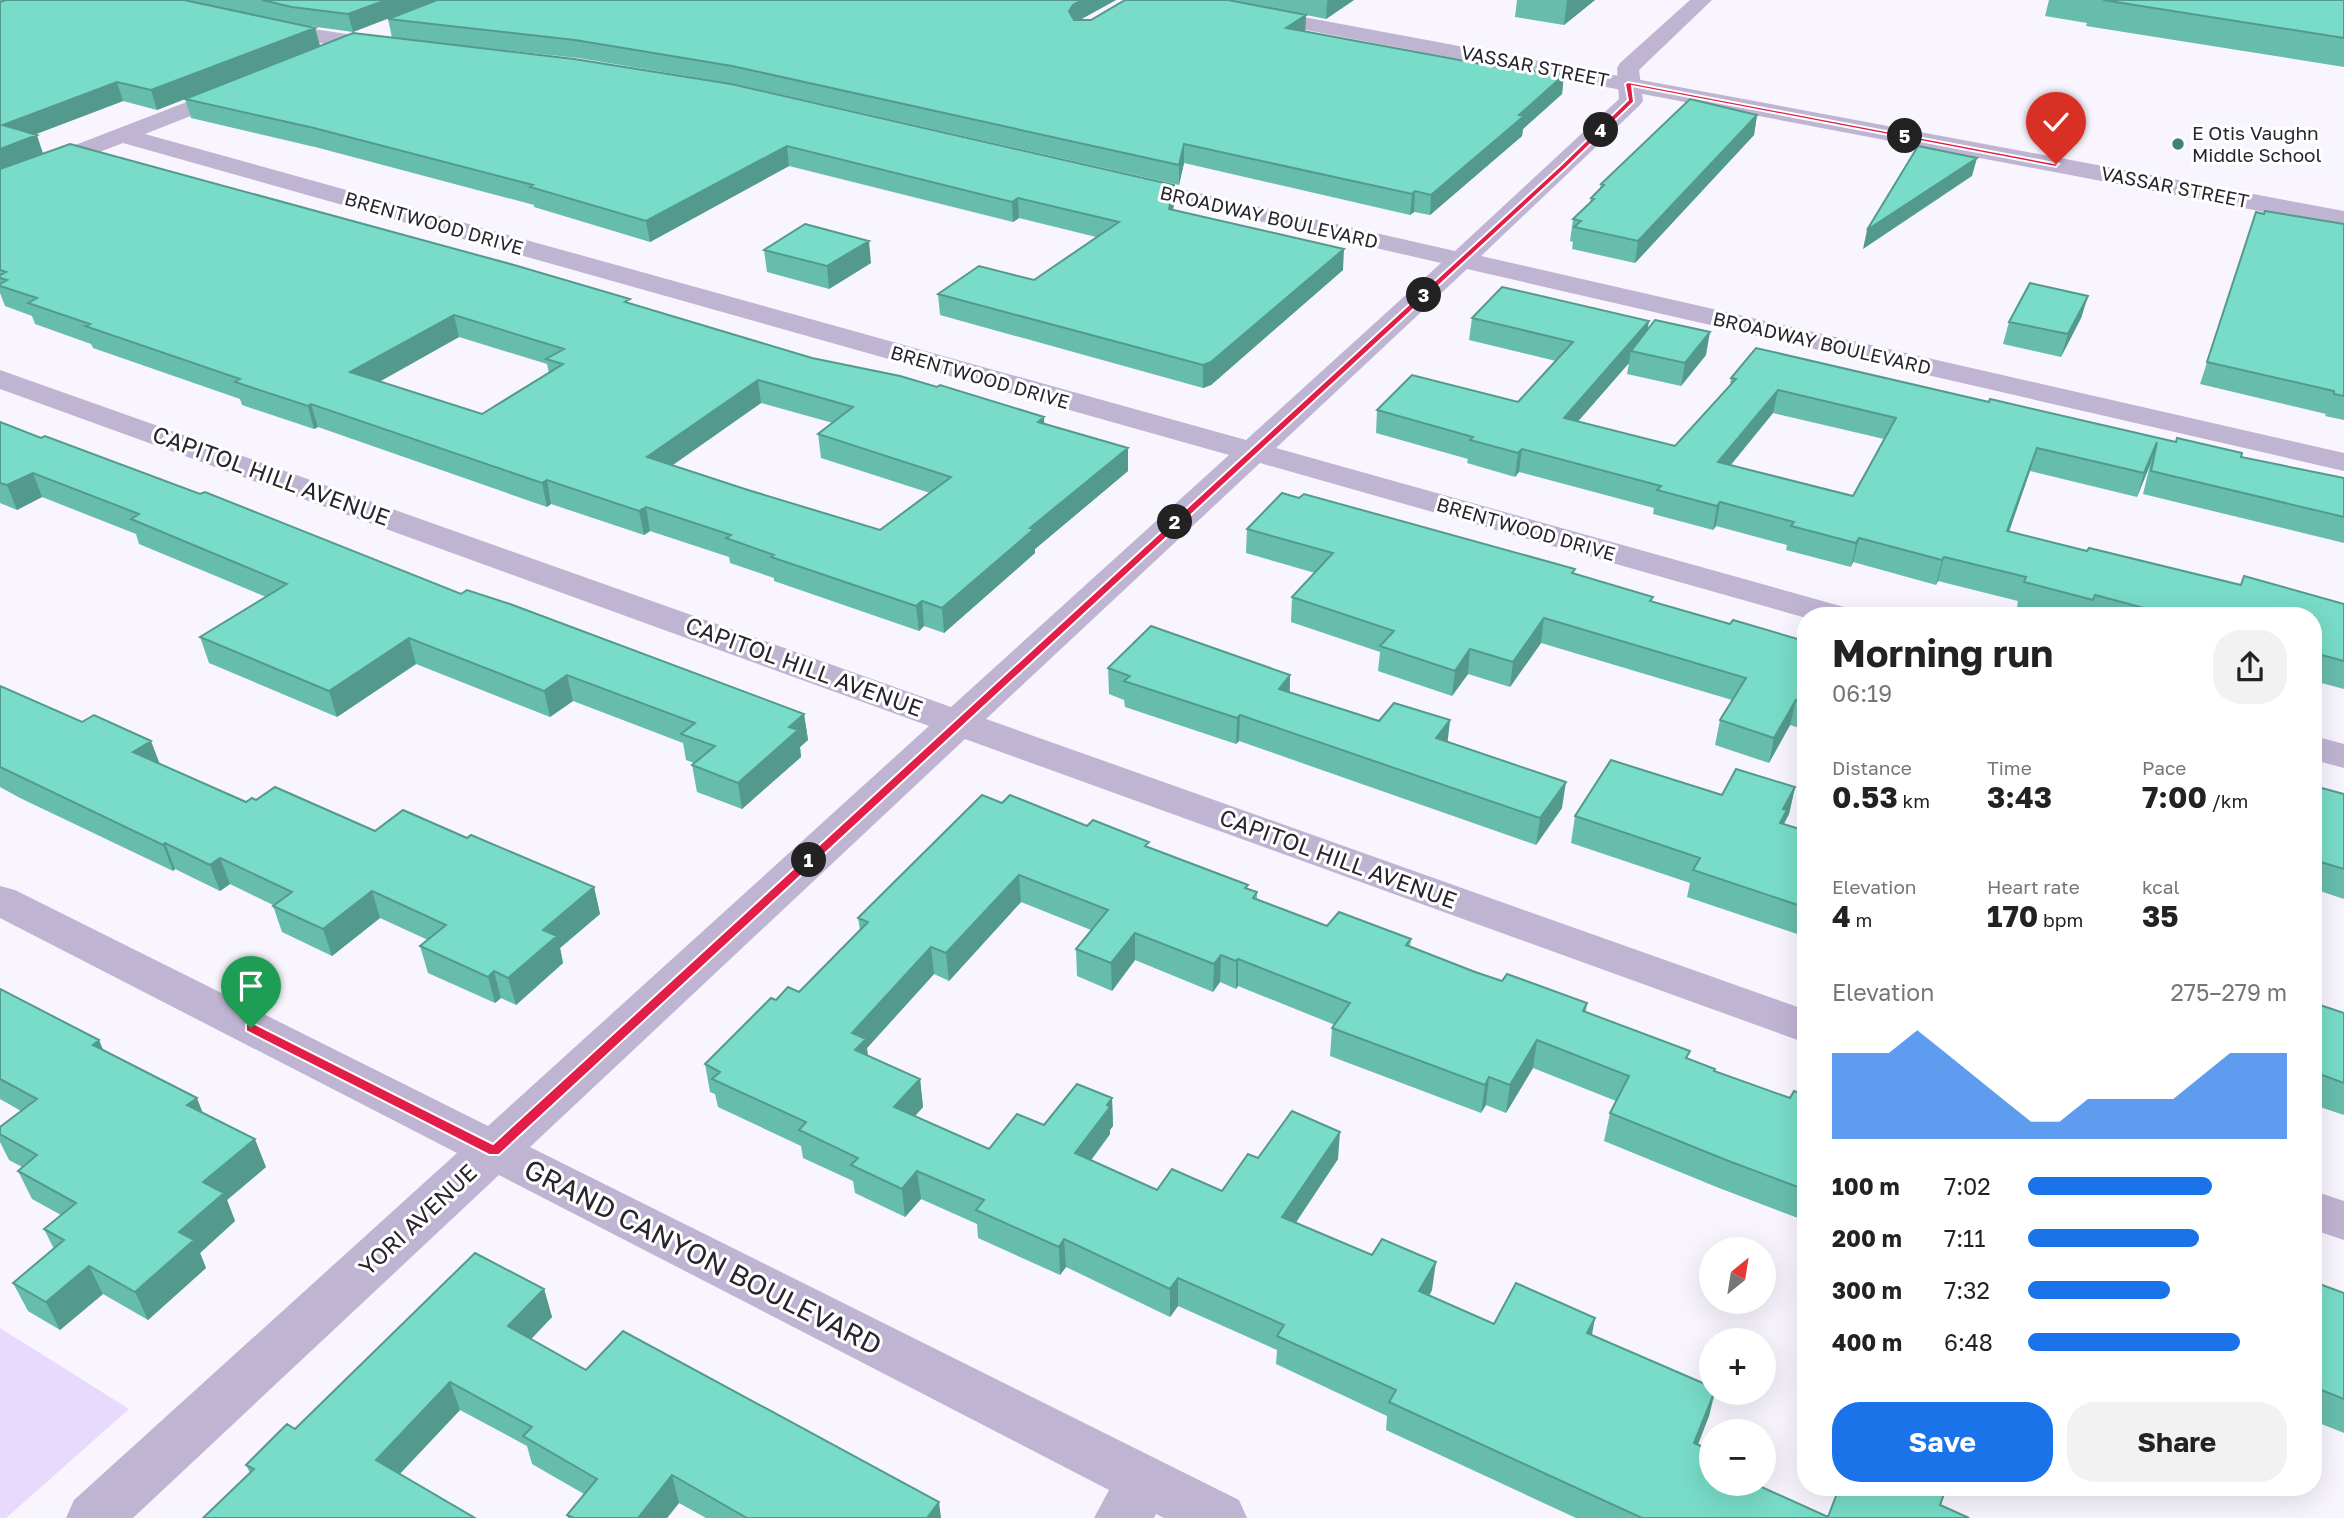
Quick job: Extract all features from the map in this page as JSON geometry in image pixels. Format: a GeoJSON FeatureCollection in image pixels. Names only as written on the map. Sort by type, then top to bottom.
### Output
{"type":"FeatureCollection","features":[{"type":"Feature","properties":{"kind":"street","name":"VASSAR STREET"},"geometry":{"type":"LineString","coordinates":[[1180,0],[2344,219]]}},
{"type":"Feature","properties":{"kind":"street","name":"YORI AVENUE"},"geometry":{"type":"LineString","coordinates":[[94,1518],[1462,261],[1631,101],[1628,68],[1702,0]]}},
{"type":"Feature","properties":{"kind":"street"},"geometry":{"type":"LineString","coordinates":[[244,23],[415,51]]}},
{"type":"Feature","properties":{"kind":"street"},"geometry":{"type":"LineString","coordinates":[[309,60],[393,27]]}},
{"type":"Feature","properties":{"kind":"street"},"geometry":{"type":"LineString","coordinates":[[0,183],[259,80]]}},
{"type":"Feature","properties":{"kind":"street","name":"BRENTWOOD DRIVE"},"geometry":{"type":"LineString","coordinates":[[122,135],[1807,607]]}},
{"type":"Feature","properties":{"kind":"street","name":"BROADWAY BOULEVARD"},"geometry":{"type":"LineString","coordinates":[[1104,179],[2344,462]]}},
{"type":"Feature","properties":{"kind":"street","name":"CAPITOL HILL AVENUE"},"geometry":{"type":"LineString","coordinates":[[0,379],[1797,1024]]}},
{"type":"Feature","properties":{"kind":"street"},"geometry":{"type":"LineString","coordinates":[[2322,750],[2344,756]]}},
{"type":"Feature","properties":{"kind":"street","name":"GRAND CANYON BOULEVARD"},"geometry":{"type":"LineString","coordinates":[[0,900],[494,1151],[1134,1499],[1219,1518]]}},
{"type":"Feature","properties":{"kind":"street"},"geometry":{"type":"LineString","coordinates":[[2322,1213],[2344,1221]]}},
{"type":"Feature","properties":{"kind":"shaded area"},"geometry":{"type":"Polygon","coordinates":[[[0,1328],[129,1409],[6,1518],[0,1518],[0,1328]]]}},
{"type":"Feature","properties":{"kind":"building"},"geometry":{"type":"Polygon","coordinates":[[[184,0],[315,28],[151,90],[117,82],[3,125],[37,135],[0,149],[0,2],[184,0]]]}},
{"type":"Feature","properties":{"kind":"building"},"geometry":{"type":"Polygon","coordinates":[[[262,0],[386,0],[348,14],[262,0]]]}},
{"type":"Feature","properties":{"kind":"building"},"geometry":{"type":"Polygon","coordinates":[[[437,0],[1082,0],[1069,11],[1074,20],[1091,20],[1125,0],[1228,0],[1306,15],[1286,28],[1492,66],[1564,75],[1519,115],[1524,116],[1431,195],[1415,191],[1412,194],[1184,144],[1179,165],[732,66],[575,40],[388,19],[437,0]]]}},
{"type":"Feature","properties":{"kind":"building"},"geometry":{"type":"Polygon","coordinates":[[[2103,0],[2344,0],[2344,38],[2103,0]]]}},
{"type":"Feature","properties":{"kind":"building"},"geometry":{"type":"Polygon","coordinates":[[[353,33],[574,59],[731,84],[1174,185],[1169,209],[1344,249],[1211,362],[1203,365],[938,294],[979,266],[1034,280],[1119,222],[1018,198],[1012,202],[787,146],[646,221],[530,187],[533,185],[314,128],[185,99],[353,33]]]}},
{"type":"Feature","properties":{"kind":"building"},"geometry":{"type":"Polygon","coordinates":[[[1690,99],[1757,115],[1638,241],[1574,227],[1581,221],[1573,219],[1594,199],[1591,198],[1604,185],[1601,184],[1690,99]]]}},
{"type":"Feature","properties":{"kind":"building"},"geometry":{"type":"Polygon","coordinates":[[[70,144],[514,265],[630,299],[625,302],[812,358],[900,376],[937,387],[940,385],[1044,417],[1038,422],[1128,448],[1030,528],[1034,529],[942,608],[922,601],[916,606],[771,557],[774,555],[726,538],[731,535],[646,507],[639,511],[547,480],[542,483],[311,404],[308,406],[235,382],[240,379],[85,326],[90,324],[28,303],[37,298],[0,286],[7,280],[0,278],[0,275],[6,272],[0,270],[0,169],[70,144]],[[454,315],[350,372],[482,414],[563,364],[546,359],[564,349],[454,315]],[[758,380],[647,457],[880,530],[951,477],[818,434],[853,407],[758,380]]]}},
{"type":"Feature","properties":{"kind":"building"},"geometry":{"type":"Polygon","coordinates":[[[1918,146],[1977,158],[1867,230],[1918,146]]]}},
{"type":"Feature","properties":{"kind":"building"},"geometry":{"type":"Polygon","coordinates":[[[2265,211],[2344,224],[2344,396],[2334,394],[2334,391],[2207,362],[2256,212],[2264,214],[2265,211]]]}},
{"type":"Feature","properties":{"kind":"building"},"geometry":{"type":"Polygon","coordinates":[[[805,224],[869,241],[827,266],[764,250],[805,224]]]}},
{"type":"Feature","properties":{"kind":"building"},"geometry":{"type":"Polygon","coordinates":[[[2030,283],[2088,296],[2068,334],[2009,322],[2030,283]]]}},
{"type":"Feature","properties":{"kind":"building"},"geometry":{"type":"Polygon","coordinates":[[[1502,287],[1649,321],[1564,418],[1675,446],[1736,379],[1731,378],[1756,348],[2176,442],[2177,438],[2242,453],[2241,457],[2344,478],[2344,517],[2151,471],[2157,442],[2144,473],[2037,448],[2007,531],[2241,585],[2244,576],[2344,604],[2344,661],[2322,655],[2322,607],[2140,607],[2095,595],[2093,600],[2024,582],[2026,577],[1944,557],[1942,560],[1859,538],[1856,543],[1791,526],[1794,522],[1720,502],[1717,506],[1657,490],[1661,486],[1522,449],[1518,453],[1470,440],[1473,437],[1377,410],[1412,375],[1518,402],[1573,342],[1472,318],[1502,287]],[[1778,390],[1718,462],[1853,496],[1896,418],[1778,390]]]}},
{"type":"Feature","properties":{"kind":"building"},"geometry":{"type":"Polygon","coordinates":[[[1655,320],[1710,332],[1685,363],[1631,351],[1655,320]]]}},
{"type":"Feature","properties":{"kind":"building"},"geometry":{"type":"Polygon","coordinates":[[[0,422],[200,494],[205,492],[461,594],[467,590],[510,604],[804,714],[789,727],[798,730],[738,783],[692,765],[715,746],[681,734],[695,723],[567,675],[544,691],[409,638],[329,691],[200,637],[287,584],[131,519],[139,514],[33,473],[7,485],[0,483],[0,422]]]}},
{"type":"Feature","properties":{"kind":"building"},"geometry":{"type":"Polygon","coordinates":[[[1282,493],[1299,498],[1304,494],[1575,569],[1572,573],[1653,597],[1650,601],[1730,624],[1733,620],[1797,639],[1797,700],[1774,738],[1720,720],[1746,678],[1544,618],[1513,662],[1470,649],[1455,671],[1380,646],[1394,631],[1292,597],[1333,553],[1247,529],[1282,493]]]}},
{"type":"Feature","properties":{"kind":"building"},"geometry":{"type":"Polygon","coordinates":[[[1151,626],[1290,675],[1279,689],[1379,721],[1394,703],[1450,720],[1436,738],[1566,782],[1540,818],[1240,715],[1237,718],[1124,681],[1130,676],[1108,668],[1151,626]]]}},
{"type":"Feature","properties":{"kind":"building"},"geometry":{"type":"Polygon","coordinates":[[[0,686],[82,722],[94,715],[151,741],[133,752],[246,802],[252,798],[256,800],[275,787],[375,831],[403,810],[467,838],[471,835],[594,887],[543,930],[557,936],[508,978],[494,971],[488,977],[420,946],[446,925],[372,891],[323,929],[273,906],[292,892],[220,858],[210,865],[165,843],[163,845],[0,767],[0,686]]]}},
{"type":"Feature","properties":{"kind":"building"},"geometry":{"type":"Polygon","coordinates":[[[1611,760],[1722,795],[1736,769],[1795,787],[1783,809],[1787,810],[1780,823],[1797,828],[1797,905],[1693,870],[1700,858],[1575,816],[1611,760]]]}},
{"type":"Feature","properties":{"kind":"building"},"geometry":{"type":"Polygon","coordinates":[[[2322,788],[2344,794],[2344,869],[2322,862],[2322,788]]]}},
{"type":"Feature","properties":{"kind":"building"},"geometry":{"type":"Polygon","coordinates":[[[982,795],[1002,803],[1010,795],[1087,826],[1093,820],[1149,842],[1145,846],[1248,885],[1245,888],[1257,892],[1253,898],[1327,926],[1339,912],[1411,939],[1406,945],[1475,972],[1502,981],[1507,974],[1587,1003],[1583,1011],[1690,1051],[1686,1058],[1715,1069],[1714,1071],[1790,1098],[1794,1091],[1797,1092],[1797,1187],[1610,1113],[1629,1076],[1537,1040],[1510,1085],[1489,1077],[1485,1085],[1332,1028],[1350,1003],[1238,959],[1236,961],[1221,955],[1214,964],[1135,933],[1111,963],[1076,949],[1108,910],[1019,875],[946,953],[931,947],[852,1033],[866,1039],[855,1050],[920,1079],[894,1107],[989,1149],[1017,1114],[1044,1125],[1077,1084],[1112,1098],[1107,1105],[1110,1107],[1075,1153],[1157,1190],[1172,1169],[1222,1191],[1248,1154],[1258,1158],[1292,1111],[1340,1132],[1282,1217],[1372,1255],[1382,1239],[1436,1262],[1419,1291],[1494,1324],[1516,1283],[1595,1318],[1587,1333],[1699,1381],[1699,1405],[1709,1405],[1704,1419],[1699,1419],[1699,1430],[1694,1443],[1699,1445],[1699,1496],[1776,1496],[1776,1493],[1828,1517],[1836,1496],[1943,1496],[1940,1505],[1969,1518],[1642,1518],[1389,1402],[1396,1390],[1277,1336],[1284,1325],[1178,1278],[1170,1289],[1064,1239],[1059,1247],[976,1210],[984,1200],[917,1171],[902,1189],[851,1165],[858,1158],[799,1130],[806,1122],[712,1079],[720,1072],[705,1064],[771,998],[776,1000],[788,987],[799,992],[868,922],[858,918],[982,795]]]}},
{"type":"Feature","properties":{"kind":"building"},"geometry":{"type":"Polygon","coordinates":[[[0,989],[99,1040],[93,1045],[197,1098],[187,1105],[255,1139],[203,1182],[224,1193],[179,1232],[194,1240],[135,1292],[89,1266],[46,1302],[13,1283],[64,1240],[44,1229],[76,1203],[18,1171],[37,1155],[0,1134],[0,1127],[37,1099],[0,1079],[0,989]]]}},
{"type":"Feature","properties":{"kind":"building"},"geometry":{"type":"Polygon","coordinates":[[[2322,1006],[2344,1013],[2344,1083],[2322,1075],[2322,1006]]]}},
{"type":"Feature","properties":{"kind":"building"},"geometry":{"type":"Polygon","coordinates":[[[475,1253],[544,1289],[508,1326],[586,1370],[623,1331],[939,1502],[927,1518],[747,1518],[672,1475],[638,1518],[574,1518],[567,1515],[597,1479],[523,1436],[532,1427],[450,1382],[376,1460],[475,1518],[203,1518],[254,1469],[246,1465],[287,1424],[295,1429],[475,1253]]]}},
{"type":"Feature","properties":{"kind":"building"},"geometry":{"type":"Polygon","coordinates":[[[2322,1285],[2344,1293],[2344,1399],[2322,1390],[2322,1285]]]}},
{"type":"Feature","properties":{"kind":"place","name":"E Otis Vaughn Middle School"},"geometry":{"type":"Point","coordinates":[2178,144]}},
{"type":"Feature","properties":{"kind":"route"},"geometry":{"type":"LineString","coordinates":[[251,1028],[494,1151],[1563,166],[1631,101],[1628,84],[2056,164]]}}]}
